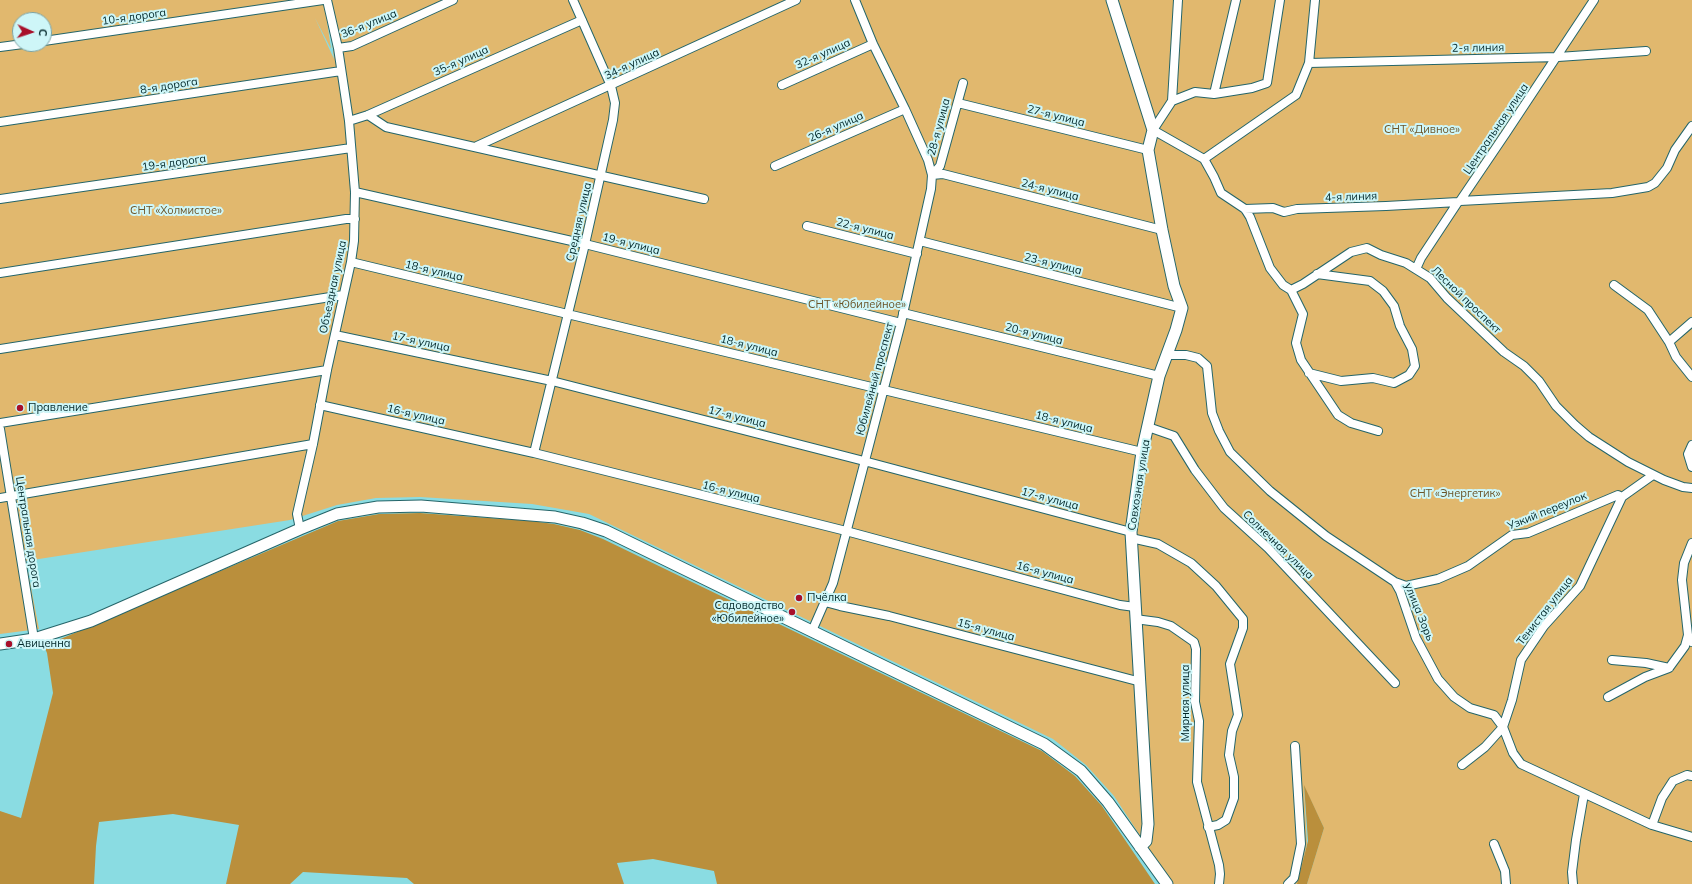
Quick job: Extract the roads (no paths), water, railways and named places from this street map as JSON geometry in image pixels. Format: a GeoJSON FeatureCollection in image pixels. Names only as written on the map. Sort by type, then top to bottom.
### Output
{"type":"FeatureCollection","features":[{"type":"Feature","properties":{"kind":"main road"},"geometry":{"type":"LineString","coordinates":[[1112,0],[1153,130],[1148,150],[1162,230],[1174,286],[1182,308]]}},
{"type":"Feature","properties":{"kind":"main road","name":"Совхозная улица"},"geometry":{"type":"LineString","coordinates":[[1140,847],[1146,842],[1148,824],[1141,682],[1135,619],[1131,535],[1142,452],[1159,376],[1182,308]]}},
{"type":"Feature","properties":{"kind":"main road"},"geometry":{"type":"LineString","coordinates":[[0,644],[34,639],[91,621],[337,514],[378,507],[421,506],[555,517],[582,523],[606,531],[1044,744],[1081,771],[1108,802],[1167,884]]}},
{"type":"Feature","properties":{"kind":"street","name":"10-я дорога"},"geometry":{"type":"LineString","coordinates":[[52,40],[323,0]]}},
{"type":"Feature","properties":{"kind":"street","name":"Объездная улица"},"geometry":{"type":"LineString","coordinates":[[300,529],[297,514],[351,262],[355,219],[349,121],[338,48],[327,0]]}},
{"type":"Feature","properties":{"kind":"street","name":"36-я улица"},"geometry":{"type":"LineString","coordinates":[[338,48],[352,46],[453,0]]}},
{"type":"Feature","properties":{"kind":"street","name":"Средняя улица"},"geometry":{"type":"LineString","coordinates":[[534,453],[601,175],[613,120],[615,103],[611,86],[572,0]]}},
{"type":"Feature","properties":{"kind":"street","name":"34-я улица"},"geometry":{"type":"LineString","coordinates":[[477,146],[611,86],[796,0]]}},
{"type":"Feature","properties":{"kind":"street","name":"Юбилейный проспект"},"geometry":{"type":"LineString","coordinates":[[812,631],[833,583],[901,323],[931,190],[932,175],[928,160],[873,44],[855,0]]}},
{"type":"Feature","properties":{"kind":"street"},"geometry":{"type":"LineString","coordinates":[[1178,0],[1172,101],[1153,130],[1204,158],[1221,193],[1245,209],[1250,217],[1270,268],[1283,285],[1291,290],[1303,314],[1296,343],[1301,360],[1338,415],[1351,423],[1378,431]]}},
{"type":"Feature","properties":{"kind":"street"},"geometry":{"type":"LineString","coordinates":[[1214,94],[1236,0]]}},
{"type":"Feature","properties":{"kind":"street"},"geometry":{"type":"LineString","coordinates":[[1172,101],[1196,92],[1214,94],[1252,88],[1267,83],[1280,0]]}},
{"type":"Feature","properties":{"kind":"street"},"geometry":{"type":"LineString","coordinates":[[1204,158],[1296,95],[1310,63],[1315,0]]}},
{"type":"Feature","properties":{"kind":"street","name":"Центральная улица"},"geometry":{"type":"LineString","coordinates":[[1416,269],[1421,258],[1558,57],[1594,0]]}},
{"type":"Feature","properties":{"kind":"street","name":"35-я улица"},"geometry":{"type":"LineString","coordinates":[[349,121],[368,115],[582,20]]}},
{"type":"Feature","properties":{"kind":"street","name":"32-я улица"},"geometry":{"type":"LineString","coordinates":[[782,85],[873,44]]}},
{"type":"Feature","properties":{"kind":"street"},"geometry":{"type":"LineString","coordinates":[[0,47],[12,45]]}},
{"type":"Feature","properties":{"kind":"street","name":"2-я линия"},"geometry":{"type":"LineString","coordinates":[[1310,63],[1558,57],[1646,51]]}},
{"type":"Feature","properties":{"kind":"street","name":"8-я дорога"},"geometry":{"type":"LineString","coordinates":[[0,122],[341,71]]}},
{"type":"Feature","properties":{"kind":"street","name":"28-я улица"},"geometry":{"type":"LineString","coordinates":[[932,175],[940,166],[958,103],[962,83]]}},
{"type":"Feature","properties":{"kind":"street","name":"27-я улица"},"geometry":{"type":"LineString","coordinates":[[958,103],[1148,150]]}},
{"type":"Feature","properties":{"kind":"street","name":"26-я улица"},"geometry":{"type":"LineString","coordinates":[[775,166],[905,109]]}},
{"type":"Feature","properties":{"kind":"street"},"geometry":{"type":"LineString","coordinates":[[368,115],[386,127],[477,146],[704,199]]}},
{"type":"Feature","properties":{"kind":"street","name":"4-я линия"},"geometry":{"type":"LineString","coordinates":[[1245,209],[1273,208],[1284,212],[1297,209],[1386,206],[1612,193],[1648,187],[1655,183],[1667,168],[1675,150],[1692,126]]}},
{"type":"Feature","properties":{"kind":"street","name":"19-я дорога"},"geometry":{"type":"LineString","coordinates":[[0,199],[351,148]]}},
{"type":"Feature","properties":{"kind":"street","name":"24-я улица"},"geometry":{"type":"LineString","coordinates":[[932,175],[943,174],[1162,230]]}},
{"type":"Feature","properties":{"kind":"street","name":"19-я улица"},"geometry":{"type":"LineString","coordinates":[[354,192],[585,244],[901,323]]}},
{"type":"Feature","properties":{"kind":"street"},"geometry":{"type":"LineString","coordinates":[[0,273],[346,218],[355,219]]}},
{"type":"Feature","properties":{"kind":"street","name":"22-я улица"},"geometry":{"type":"LineString","coordinates":[[808,226],[917,254]]}},
{"type":"Feature","properties":{"kind":"street","name":"23-я улица"},"geometry":{"type":"LineString","coordinates":[[920,241],[1182,308]]}},
{"type":"Feature","properties":{"kind":"street","name":"Лесной проспект"},"geometry":{"type":"LineString","coordinates":[[1291,290],[1351,252],[1367,248],[1381,255],[1406,263],[1430,278],[1447,298],[1504,352],[1524,366],[1539,381],[1556,406],[1574,425],[1589,437],[1628,462],[1653,475],[1683,488],[1692,488]]}},
{"type":"Feature","properties":{"kind":"street","name":"18-я улица"},"geometry":{"type":"LineString","coordinates":[[351,262],[1142,452]]}},
{"type":"Feature","properties":{"kind":"street"},"geometry":{"type":"LineString","coordinates":[[1309,373],[1341,381],[1373,378],[1394,383],[1409,375],[1415,366],[1412,349],[1400,326],[1394,306],[1384,291],[1370,281],[1317,274]]}},
{"type":"Feature","properties":{"kind":"street"},"geometry":{"type":"LineString","coordinates":[[1614,285],[1648,310],[1669,342],[1676,357],[1692,377]]}},
{"type":"Feature","properties":{"kind":"street"},"geometry":{"type":"LineString","coordinates":[[0,349],[344,295]]}},
{"type":"Feature","properties":{"kind":"street","name":"20-я улица"},"geometry":{"type":"LineString","coordinates":[[903,313],[1159,376]]}},
{"type":"Feature","properties":{"kind":"street"},"geometry":{"type":"LineString","coordinates":[[1669,342],[1692,322]]}},
{"type":"Feature","properties":{"kind":"street","name":"17-я улица"},"geometry":{"type":"LineString","coordinates":[[335,335],[552,381],[864,460],[1131,535],[1158,544],[1191,563],[1216,586],[1243,619],[1243,628],[1230,664],[1238,715],[1232,731],[1229,755],[1234,777],[1234,798],[1226,820],[1218,825],[1208,827]]}},
{"type":"Feature","properties":{"kind":"street","name":"улица Зорь"},"geometry":{"type":"LineString","coordinates":[[1167,355],[1186,354],[1198,358],[1207,366],[1212,413],[1230,452],[1270,491],[1326,536],[1395,582],[1400,591],[1416,638],[1438,678],[1454,697],[1470,708],[1494,715],[1503,727],[1512,753],[1521,764],[1584,794],[1623,810],[1652,825],[1692,836]]}},
{"type":"Feature","properties":{"kind":"street"},"geometry":{"type":"LineString","coordinates":[[0,423],[327,370]]}},
{"type":"Feature","properties":{"kind":"street","name":"16-я улица"},"geometry":{"type":"LineString","coordinates":[[320,405],[534,453],[846,531],[1120,605],[1135,607]]}},
{"type":"Feature","properties":{"kind":"street","name":"Солнечная улица"},"geometry":{"type":"LineString","coordinates":[[1148,427],[1174,436],[1195,470],[1224,508],[1268,548],[1395,683]]}},
{"type":"Feature","properties":{"kind":"street","name":"Центральная дорога"},"geometry":{"type":"LineString","coordinates":[[0,430],[34,639]]}},
{"type":"Feature","properties":{"kind":"street"},"geometry":{"type":"LineString","coordinates":[[0,498],[313,444]]}},
{"type":"Feature","properties":{"kind":"street"},"geometry":{"type":"LineString","coordinates":[[1692,445],[1688,454],[1692,467]]}},
{"type":"Feature","properties":{"kind":"street","name":"Тенистая улица"},"geometry":{"type":"LineString","coordinates":[[1462,765],[1485,748],[1503,727],[1512,700],[1521,660],[1544,626],[1580,586],[1622,497],[1653,475]]}},
{"type":"Feature","properties":{"kind":"street","name":"Узкий переулок"},"geometry":{"type":"LineString","coordinates":[[1395,582],[1406,586],[1438,579],[1468,566],[1512,536],[1528,533],[1618,494],[1622,497]]}},
{"type":"Feature","properties":{"kind":"street"},"geometry":{"type":"LineString","coordinates":[[1608,697],[1645,677],[1669,668],[1690,638],[1682,580],[1684,563],[1692,543]]}},
{"type":"Feature","properties":{"kind":"street","name":"15-я улица"},"geometry":{"type":"LineString","coordinates":[[825,602],[889,616],[1141,682]]}},
{"type":"Feature","properties":{"kind":"street","name":"Мирная улица"},"geometry":{"type":"LineString","coordinates":[[1135,619],[1158,622],[1171,626],[1189,637],[1194,642],[1196,649],[1195,702],[1198,721],[1196,782],[1208,827]]}},
{"type":"Feature","properties":{"kind":"street"},"geometry":{"type":"LineString","coordinates":[[1612,660],[1646,663],[1669,668]]}},
{"type":"Feature","properties":{"kind":"street"},"geometry":{"type":"LineString","coordinates":[[1288,884],[1294,878],[1301,844],[1295,746]]}},
{"type":"Feature","properties":{"kind":"street"},"geometry":{"type":"LineString","coordinates":[[1652,825],[1662,798],[1673,781],[1687,775],[1692,776]]}},
{"type":"Feature","properties":{"kind":"street"},"geometry":{"type":"LineString","coordinates":[[1573,884],[1572,872],[1584,794]]}},
{"type":"Feature","properties":{"kind":"street"},"geometry":{"type":"LineString","coordinates":[[1208,827],[1219,865],[1219,884]]}},
{"type":"Feature","properties":{"kind":"street"},"geometry":{"type":"LineString","coordinates":[[1494,844],[1505,871],[1506,884]]}},
{"type":"Feature","properties":{"kind":"place","name":"Правление"},"geometry":{"type":"Point","coordinates":[20,408]}},
{"type":"Feature","properties":{"kind":"place","name":"Пчёлка"},"geometry":{"type":"Point","coordinates":[799,598]}},
{"type":"Feature","properties":{"kind":"place","name":"Садоводство «Юбилейное»"},"geometry":{"type":"Point","coordinates":[792,612]}},
{"type":"Feature","properties":{"kind":"place","name":"Авиценна"},"geometry":{"type":"Point","coordinates":[9,644]}},
{"type":"Feature","properties":{"kind":"park label","name":"СНТ «Дивное»"},"geometry":{"type":"Point","coordinates":[1422,130]}},
{"type":"Feature","properties":{"kind":"park label","name":"СНТ «Холмистое»"},"geometry":{"type":"Point","coordinates":[176,211]}},
{"type":"Feature","properties":{"kind":"park label","name":"СНТ «Юбилейное»"},"geometry":{"type":"Point","coordinates":[857,305]}},
{"type":"Feature","properties":{"kind":"park label","name":"СНТ «Энергетик»"},"geometry":{"type":"Point","coordinates":[1455,494]}}]}
